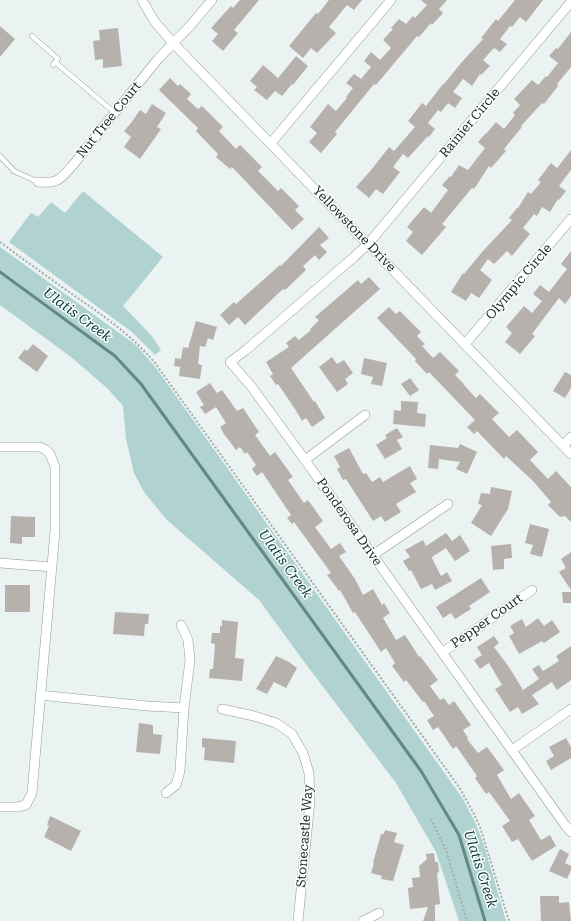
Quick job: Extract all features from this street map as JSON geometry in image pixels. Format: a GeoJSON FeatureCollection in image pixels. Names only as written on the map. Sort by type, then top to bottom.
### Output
{"type":"FeatureCollection","features":[{"type":"Feature","properties":{"kind":"street","name":"Yellowstone Drive"},"geometry":{"type":"LineString","coordinates":[[142,0],[155,22],[173,44],[271,143],[571,454]]}},
{"type":"Feature","properties":{"kind":"street","name":"Nut Tree Court"},"geometry":{"type":"LineString","coordinates":[[38,182],[49,183],[58,181],[73,165],[158,59],[189,28],[212,0]]}},
{"type":"Feature","properties":{"kind":"street"},"geometry":{"type":"LineString","coordinates":[[271,143],[391,0]]}},
{"type":"Feature","properties":{"kind":"street","name":"Rainier Circle"},"geometry":{"type":"LineString","coordinates":[[368,244],[571,2]]}},
{"type":"Feature","properties":{"kind":"street","name":"Olympic Circle"},"geometry":{"type":"LineString","coordinates":[[466,344],[571,219]]}},
{"type":"Feature","properties":{"kind":"street","name":"Ponderosa Drive"},"geometry":{"type":"LineString","coordinates":[[368,244],[252,345],[230,362],[251,386],[306,460],[571,832]]}},
{"type":"Feature","properties":{"kind":"street"},"geometry":{"type":"LineString","coordinates":[[306,460],[365,415]]}},
{"type":"Feature","properties":{"kind":"street"},"geometry":{"type":"LineString","coordinates":[[563,446],[571,437]]}},
{"type":"Feature","properties":{"kind":"street"},"geometry":{"type":"LineString","coordinates":[[0,447],[40,447],[46,450],[53,460],[55,467],[55,531],[32,793],[26,805],[17,807],[0,807]]}},
{"type":"Feature","properties":{"kind":"street"},"geometry":{"type":"LineString","coordinates":[[373,555],[448,504]]}},
{"type":"Feature","properties":{"kind":"street"},"geometry":{"type":"LineString","coordinates":[[0,563],[52,567]]}},
{"type":"Feature","properties":{"kind":"street","name":"Pepper Court"},"geometry":{"type":"LineString","coordinates":[[443,652],[532,590]]}},
{"type":"Feature","properties":{"kind":"street"},"geometry":{"type":"LineString","coordinates":[[166,793],[176,786],[180,771],[184,708],[190,660],[188,640],[181,626]]}},
{"type":"Feature","properties":{"kind":"street"},"geometry":{"type":"LineString","coordinates":[[40,695],[147,706],[184,708]]}},
{"type":"Feature","properties":{"kind":"street"},"geometry":{"type":"LineString","coordinates":[[512,750],[571,709]]}},
{"type":"Feature","properties":{"kind":"street","name":"Stonecastle Way"},"geometry":{"type":"LineString","coordinates":[[222,710],[254,716],[276,723],[292,734],[303,753],[309,773],[310,802],[298,921]]}},
{"type":"Feature","properties":{"kind":"street"},"geometry":{"type":"LineString","coordinates":[[363,921],[379,913]]}},
{"type":"Feature","properties":{"kind":"lane"},"geometry":{"type":"LineString","coordinates":[[32,36],[58,59],[54,63],[115,113]]}},
{"type":"Feature","properties":{"kind":"lane"},"geometry":{"type":"LineString","coordinates":[[0,156],[14,171],[38,182]]}},
{"type":"Feature","properties":{"kind":"path"},"geometry":{"type":"LineString","coordinates":[[0,242],[123,330],[144,349],[156,363],[459,787],[480,827],[509,921]]}},
{"type":"Feature","properties":{"kind":"path"},"geometry":{"type":"LineString","coordinates":[[431,819],[446,850],[467,921]]}},
{"type":"Feature","properties":{"kind":"shaded area"},"geometry":{"type":"Polygon","coordinates":[[[83,191],[163,257],[123,306],[152,336],[161,350],[155,355],[132,332],[9,242],[31,213],[38,217],[51,202],[65,213],[83,191]]]}},
{"type":"Feature","properties":{"kind":"shaded area"},"geometry":{"type":"Polygon","coordinates":[[[0,247],[137,346],[156,368],[463,799],[475,822],[484,845],[506,921],[459,921],[436,852],[396,783],[259,600],[166,519],[144,492],[134,473],[126,439],[123,406],[107,388],[71,357],[0,305],[0,247]]]}},
{"type":"Feature","properties":{"kind":"building"},"geometry":{"type":"Polygon","coordinates":[[[240,0],[259,0],[234,30],[238,33],[223,51],[212,41],[218,34],[211,28],[231,6],[233,8],[240,0]]]}},
{"type":"Feature","properties":{"kind":"building"},"geometry":{"type":"Polygon","coordinates":[[[329,0],[362,0],[354,10],[347,5],[329,27],[336,33],[317,53],[311,48],[303,58],[289,46],[316,13],[318,14],[329,0]]]}},
{"type":"Feature","properties":{"kind":"building"},"geometry":{"type":"Polygon","coordinates":[[[421,0],[447,0],[439,9],[443,13],[432,25],[431,23],[419,37],[417,36],[376,85],[374,84],[335,132],[337,134],[321,153],[309,142],[317,133],[310,127],[328,104],[336,111],[353,88],[346,83],[354,74],[361,79],[371,67],[364,61],[371,52],[380,60],[391,48],[383,40],[393,29],[391,28],[399,19],[406,24],[413,16],[415,18],[427,5],[421,0]]]}},
{"type":"Feature","properties":{"kind":"building"},"geometry":{"type":"Polygon","coordinates":[[[515,0],[543,0],[526,22],[520,17],[512,27],[510,26],[500,39],[507,44],[500,52],[494,48],[483,60],[490,66],[481,75],[480,74],[472,86],[463,79],[453,92],[462,98],[455,108],[448,103],[441,112],[438,110],[428,123],[435,129],[429,137],[428,136],[408,158],[403,154],[393,167],[400,172],[383,194],[376,189],[369,198],[356,187],[389,147],[394,151],[415,127],[408,121],[422,103],[426,106],[443,84],[483,39],[481,38],[496,19],[498,21],[515,0]]]}},
{"type":"Feature","properties":{"kind":"building"},"geometry":{"type":"Polygon","coordinates":[[[0,26],[15,39],[0,57],[0,26]]]}},
{"type":"Feature","properties":{"kind":"building"},"geometry":{"type":"Polygon","coordinates":[[[118,28],[122,66],[103,68],[103,59],[95,60],[93,41],[100,40],[99,30],[118,28]]]}},
{"type":"Feature","properties":{"kind":"building"},"geometry":{"type":"Polygon","coordinates":[[[571,32],[571,67],[557,84],[558,86],[544,104],[542,103],[521,126],[522,127],[504,149],[506,151],[491,168],[489,166],[474,189],[472,188],[442,224],[446,227],[422,255],[406,241],[413,232],[407,227],[424,207],[431,213],[448,190],[442,185],[450,176],[451,177],[459,165],[468,170],[485,148],[478,142],[496,122],[504,129],[515,115],[513,113],[520,105],[514,99],[532,80],[538,85],[546,76],[547,77],[558,63],[549,56],[556,48],[558,49],[571,32]]]}},
{"type":"Feature","properties":{"kind":"building"},"geometry":{"type":"Polygon","coordinates":[[[296,56],[308,66],[282,96],[275,91],[267,100],[254,90],[257,87],[250,81],[263,65],[278,78],[296,56]]]}},
{"type":"Feature","properties":{"kind":"building"},"geometry":{"type":"Polygon","coordinates":[[[170,78],[178,86],[180,84],[191,94],[187,99],[198,109],[202,106],[223,127],[219,131],[236,149],[240,145],[262,167],[258,171],[278,191],[281,188],[299,206],[295,210],[304,219],[292,230],[232,167],[230,169],[216,157],[218,154],[196,131],[198,128],[159,90],[170,78]]]}},
{"type":"Feature","properties":{"kind":"building"},"geometry":{"type":"Polygon","coordinates":[[[152,104],[166,113],[157,127],[161,129],[140,159],[124,147],[131,137],[124,131],[140,110],[146,114],[152,104]]]}},
{"type":"Feature","properties":{"kind":"building"},"geometry":{"type":"Polygon","coordinates":[[[571,150],[571,170],[559,186],[566,191],[559,200],[558,199],[550,212],[542,207],[537,216],[534,214],[523,228],[530,234],[512,256],[507,251],[494,264],[488,259],[480,270],[492,280],[479,298],[471,293],[466,301],[451,292],[463,273],[464,274],[512,220],[509,218],[518,208],[528,192],[531,194],[541,182],[538,180],[551,163],[557,168],[571,150]]]}},
{"type":"Feature","properties":{"kind":"building"},"geometry":{"type":"Polygon","coordinates":[[[319,227],[329,238],[320,245],[327,252],[319,260],[315,255],[303,266],[306,270],[285,290],[283,289],[245,325],[238,317],[229,325],[220,315],[234,302],[236,304],[280,265],[281,266],[319,227]]]}},
{"type":"Feature","properties":{"kind":"building"},"geometry":{"type":"Polygon","coordinates":[[[571,251],[571,296],[565,304],[559,298],[532,334],[535,336],[520,354],[505,342],[512,333],[506,327],[524,306],[532,313],[542,301],[533,294],[540,285],[549,292],[567,269],[561,264],[571,251]]]}},
{"type":"Feature","properties":{"kind":"building"},"geometry":{"type":"Polygon","coordinates":[[[369,277],[380,289],[291,368],[314,402],[315,401],[325,418],[312,427],[306,418],[302,421],[278,384],[276,385],[270,376],[273,374],[266,362],[289,347],[286,343],[295,336],[299,340],[311,330],[310,329],[319,320],[315,317],[358,280],[361,284],[369,277]]]}},
{"type":"Feature","properties":{"kind":"building"},"geometry":{"type":"Polygon","coordinates":[[[389,307],[396,314],[400,311],[421,332],[417,336],[425,344],[422,346],[433,358],[440,352],[459,371],[455,375],[476,398],[480,394],[499,413],[492,419],[509,437],[517,430],[538,452],[530,460],[548,479],[556,471],[571,487],[571,522],[565,516],[560,517],[548,505],[551,502],[533,481],[506,456],[504,459],[477,431],[474,434],[467,427],[475,420],[429,372],[427,374],[415,361],[416,359],[377,318],[389,307]]]}},
{"type":"Feature","properties":{"kind":"building"},"geometry":{"type":"Polygon","coordinates":[[[196,321],[217,327],[213,340],[208,338],[205,347],[200,346],[198,364],[202,365],[200,379],[179,376],[180,367],[174,366],[175,358],[181,359],[183,347],[188,348],[196,321]]]}},
{"type":"Feature","properties":{"kind":"building"},"geometry":{"type":"Polygon","coordinates":[[[33,344],[48,356],[37,372],[18,358],[25,349],[27,351],[33,344]]]}},
{"type":"Feature","properties":{"kind":"building"},"geometry":{"type":"Polygon","coordinates":[[[332,357],[337,364],[344,360],[353,373],[345,379],[348,384],[337,392],[319,367],[332,357]]]}},
{"type":"Feature","properties":{"kind":"building"},"geometry":{"type":"Polygon","coordinates":[[[364,358],[387,363],[382,386],[371,384],[373,377],[361,374],[364,358]]]}},
{"type":"Feature","properties":{"kind":"building"},"geometry":{"type":"Polygon","coordinates":[[[565,372],[571,375],[571,388],[565,398],[553,391],[565,372]]]}},
{"type":"Feature","properties":{"kind":"building"},"geometry":{"type":"Polygon","coordinates":[[[410,378],[419,390],[410,396],[401,384],[410,378]]]}},
{"type":"Feature","properties":{"kind":"building"},"geometry":{"type":"Polygon","coordinates":[[[210,383],[217,393],[222,390],[237,411],[243,408],[259,432],[255,435],[270,456],[275,452],[293,477],[288,480],[297,493],[304,503],[308,500],[323,521],[315,527],[331,549],[340,543],[346,552],[339,556],[355,579],[363,595],[373,589],[382,605],[384,603],[390,613],[383,618],[396,640],[405,635],[419,657],[420,656],[438,680],[430,686],[440,700],[444,698],[449,705],[454,701],[471,725],[463,730],[468,738],[467,739],[478,753],[487,747],[504,770],[497,775],[511,799],[519,793],[535,816],[529,820],[541,840],[550,835],[556,846],[532,861],[518,839],[512,842],[502,826],[510,821],[489,792],[486,794],[475,778],[477,776],[456,746],[453,749],[438,727],[433,730],[427,720],[434,716],[424,701],[423,702],[406,680],[404,682],[392,666],[395,663],[386,648],[381,652],[355,612],[353,613],[340,590],[339,591],[327,575],[331,573],[294,522],[292,524],[287,518],[291,515],[262,472],[257,476],[252,469],[256,465],[247,452],[245,454],[240,447],[236,450],[224,434],[220,427],[226,423],[216,407],[205,414],[200,407],[204,405],[196,392],[210,383]]]}},
{"type":"Feature","properties":{"kind":"building"},"geometry":{"type":"Polygon","coordinates":[[[401,401],[418,402],[417,413],[426,414],[425,427],[393,424],[394,410],[401,411],[401,401]]]}},
{"type":"Feature","properties":{"kind":"building"},"geometry":{"type":"Polygon","coordinates":[[[397,428],[403,437],[397,440],[402,449],[385,459],[376,445],[387,438],[385,435],[397,428]]]}},
{"type":"Feature","properties":{"kind":"building"},"geometry":{"type":"Polygon","coordinates":[[[460,444],[477,452],[467,474],[456,469],[460,462],[439,459],[438,469],[428,468],[430,445],[458,448],[460,444]]]}},
{"type":"Feature","properties":{"kind":"building"},"geometry":{"type":"Polygon","coordinates":[[[349,448],[363,474],[366,473],[372,482],[380,477],[383,482],[410,466],[417,479],[410,483],[416,492],[396,504],[401,512],[385,522],[381,516],[373,521],[346,479],[343,480],[337,469],[340,467],[334,456],[349,448]]]}},
{"type":"Feature","properties":{"kind":"building"},"geometry":{"type":"Polygon","coordinates":[[[491,487],[512,491],[508,509],[491,536],[471,523],[482,505],[478,504],[481,493],[490,494],[491,487]]]}},
{"type":"Feature","properties":{"kind":"building"},"geometry":{"type":"Polygon","coordinates":[[[11,516],[35,517],[35,537],[22,537],[22,544],[10,543],[11,516]]]}},
{"type":"Feature","properties":{"kind":"building"},"geometry":{"type":"Polygon","coordinates":[[[530,524],[549,529],[542,557],[530,554],[533,545],[525,543],[530,524]]]}},
{"type":"Feature","properties":{"kind":"building"},"geometry":{"type":"Polygon","coordinates":[[[446,533],[452,541],[460,535],[470,551],[455,561],[446,548],[432,557],[441,576],[447,572],[452,581],[435,590],[432,584],[421,589],[411,570],[409,571],[403,561],[410,557],[405,550],[423,540],[426,546],[446,533]]]}},
{"type":"Feature","properties":{"kind":"building"},"geometry":{"type":"Polygon","coordinates":[[[511,544],[512,558],[504,559],[504,569],[493,570],[491,546],[511,544]]]}},
{"type":"Feature","properties":{"kind":"building"},"geometry":{"type":"Polygon","coordinates":[[[571,552],[571,590],[559,572],[566,568],[561,559],[571,552]]]}},
{"type":"Feature","properties":{"kind":"building"},"geometry":{"type":"Polygon","coordinates":[[[481,578],[490,592],[469,606],[471,609],[455,619],[451,613],[443,618],[436,607],[481,578]]]}},
{"type":"Feature","properties":{"kind":"building"},"geometry":{"type":"Polygon","coordinates":[[[5,585],[30,585],[30,612],[5,612],[5,585]]]}},
{"type":"Feature","properties":{"kind":"building"},"geometry":{"type":"Polygon","coordinates":[[[562,592],[571,592],[571,603],[563,603],[562,592]]]}},
{"type":"Feature","properties":{"kind":"building"},"geometry":{"type":"Polygon","coordinates":[[[115,612],[149,614],[148,624],[145,624],[144,636],[113,634],[115,612]]]}},
{"type":"Feature","properties":{"kind":"building"},"geometry":{"type":"Polygon","coordinates":[[[538,618],[544,626],[552,620],[560,632],[544,643],[542,641],[519,654],[509,636],[514,633],[510,626],[522,619],[526,627],[538,618]]]}},
{"type":"Feature","properties":{"kind":"building"},"geometry":{"type":"Polygon","coordinates":[[[222,620],[238,622],[235,658],[244,659],[242,681],[209,678],[210,669],[213,669],[215,644],[211,643],[212,633],[220,633],[222,620]]]}},
{"type":"Feature","properties":{"kind":"building"},"geometry":{"type":"Polygon","coordinates":[[[494,636],[499,643],[494,647],[509,667],[523,690],[539,679],[532,669],[539,665],[543,671],[559,661],[556,656],[571,646],[571,680],[557,690],[552,682],[532,695],[539,704],[522,714],[518,707],[510,712],[495,689],[502,685],[489,663],[480,669],[474,660],[482,655],[477,647],[494,636]]]}},
{"type":"Feature","properties":{"kind":"building"},"geometry":{"type":"Polygon","coordinates":[[[276,656],[289,662],[297,668],[286,688],[274,682],[267,694],[256,689],[276,656]]]}},
{"type":"Feature","properties":{"kind":"building"},"geometry":{"type":"Polygon","coordinates":[[[139,723],[153,725],[153,734],[162,735],[160,754],[136,752],[139,723]]]}},
{"type":"Feature","properties":{"kind":"building"},"geometry":{"type":"Polygon","coordinates":[[[202,738],[236,741],[234,763],[204,760],[205,748],[202,747],[202,738]]]}},
{"type":"Feature","properties":{"kind":"building"},"geometry":{"type":"Polygon","coordinates":[[[566,738],[571,747],[571,758],[551,770],[546,761],[554,756],[549,747],[566,738]]]}},
{"type":"Feature","properties":{"kind":"building"},"geometry":{"type":"Polygon","coordinates":[[[50,816],[81,831],[71,851],[44,837],[49,826],[47,825],[50,816]]]}},
{"type":"Feature","properties":{"kind":"building"},"geometry":{"type":"Polygon","coordinates":[[[385,830],[397,833],[394,842],[404,845],[393,881],[381,879],[382,876],[371,873],[381,834],[384,834],[385,830]]]}},
{"type":"Feature","properties":{"kind":"building"},"geometry":{"type":"Polygon","coordinates":[[[560,849],[569,854],[565,863],[571,866],[571,870],[567,879],[549,871],[560,849]]]}},
{"type":"Feature","properties":{"kind":"building"},"geometry":{"type":"Polygon","coordinates":[[[434,853],[435,862],[438,862],[439,872],[437,873],[440,904],[435,905],[435,921],[423,921],[428,907],[410,909],[408,888],[413,887],[412,878],[420,877],[419,866],[427,859],[426,854],[434,853]]]}},
{"type":"Feature","properties":{"kind":"building"},"geometry":{"type":"Polygon","coordinates":[[[540,896],[559,896],[559,903],[569,902],[571,921],[541,921],[540,896]]]}},
{"type":"Feature","properties":{"kind":"waterway","name":"Ulatis Creek"},"geometry":{"type":"LineString","coordinates":[[0,272],[115,356],[141,384],[421,771],[459,835],[485,921]]}}]}
